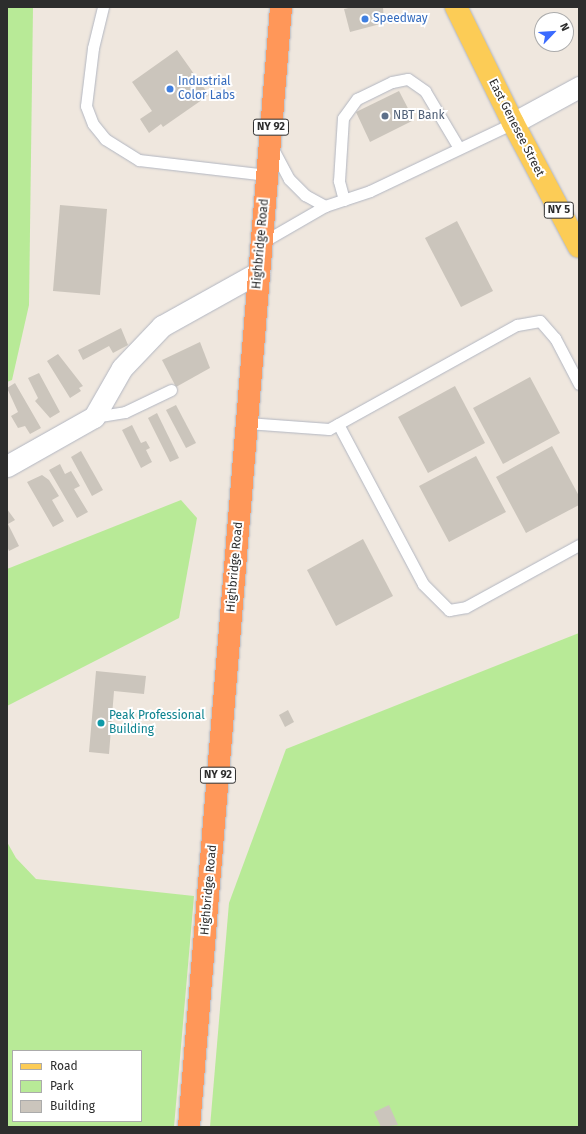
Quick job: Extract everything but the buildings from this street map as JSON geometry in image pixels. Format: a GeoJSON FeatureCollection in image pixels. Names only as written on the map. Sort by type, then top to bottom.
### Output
{"type":"FeatureCollection","features":[{"type":"Feature","properties":{"kind":"highway","name":"Highbridge Road"},"geometry":{"type":"LineString","coordinates":[[189,1127],[269,143],[284,8]]}},
{"type":"Feature","properties":{"kind":"main road","name":"East Genesee Street"},"geometry":{"type":"LineString","coordinates":[[456,7],[512,123],[579,247]]}},
{"type":"Feature","properties":{"kind":"street"},"geometry":{"type":"LineString","coordinates":[[512,123],[579,87]]}},
{"type":"Feature","properties":{"kind":"street"},"geometry":{"type":"LineString","coordinates":[[7,466],[94,417],[122,368],[162,326],[259,272]]}},
{"type":"Feature","properties":{"kind":"lane"},"geometry":{"type":"LineString","coordinates":[[103,7],[93,48],[86,106],[93,124],[105,139],[139,160],[267,175]]}},
{"type":"Feature","properties":{"kind":"lane"},"geometry":{"type":"LineString","coordinates":[[344,200],[339,181],[343,118],[357,99],[392,82],[408,79],[425,91],[459,148]]}},
{"type":"Feature","properties":{"kind":"lane"},"geometry":{"type":"LineString","coordinates":[[261,242],[325,206],[370,191],[512,123]]}},
{"type":"Feature","properties":{"kind":"lane"},"geometry":{"type":"LineString","coordinates":[[269,143],[289,179],[305,195],[325,206]]}},
{"type":"Feature","properties":{"kind":"lane"},"geometry":{"type":"LineString","coordinates":[[247,423],[329,429],[517,325],[540,321],[555,338],[579,384]]}},
{"type":"Feature","properties":{"kind":"lane"},"geometry":{"type":"LineString","coordinates":[[94,417],[125,412],[171,390]]}},
{"type":"Feature","properties":{"kind":"lane"},"geometry":{"type":"LineString","coordinates":[[338,424],[423,584],[449,610],[466,607],[579,545]]}},
{"type":"Feature","properties":{"kind":"green space"},"geometry":{"type":"Polygon","coordinates":[[[7,7],[33,7],[29,305],[12,380],[7,382],[7,7]]]}},
{"type":"Feature","properties":{"kind":"green space"},"geometry":{"type":"Polygon","coordinates":[[[181,500],[197,518],[179,618],[7,706],[7,569],[181,500]]]}},
{"type":"Feature","properties":{"kind":"green space"},"geometry":{"type":"Polygon","coordinates":[[[579,633],[579,1127],[210,1127],[229,903],[286,749],[579,633]]]}},
{"type":"Feature","properties":{"kind":"green space"},"geometry":{"type":"Polygon","coordinates":[[[7,842],[16,858],[36,879],[194,896],[174,1127],[7,1127],[7,842]]]}},
{"type":"Feature","properties":{"kind":"place","name":"Speedway"},"geometry":{"type":"Point","coordinates":[365,19]}},
{"type":"Feature","properties":{"kind":"place","name":"Industrial Color Labs"},"geometry":{"type":"Point","coordinates":[170,89]}},
{"type":"Feature","properties":{"kind":"place","name":"NBT Bank"},"geometry":{"type":"Point","coordinates":[385,116]}},
{"type":"Feature","properties":{"kind":"place","name":"Peak Professional Building"},"geometry":{"type":"Point","coordinates":[101,723]}}]}
